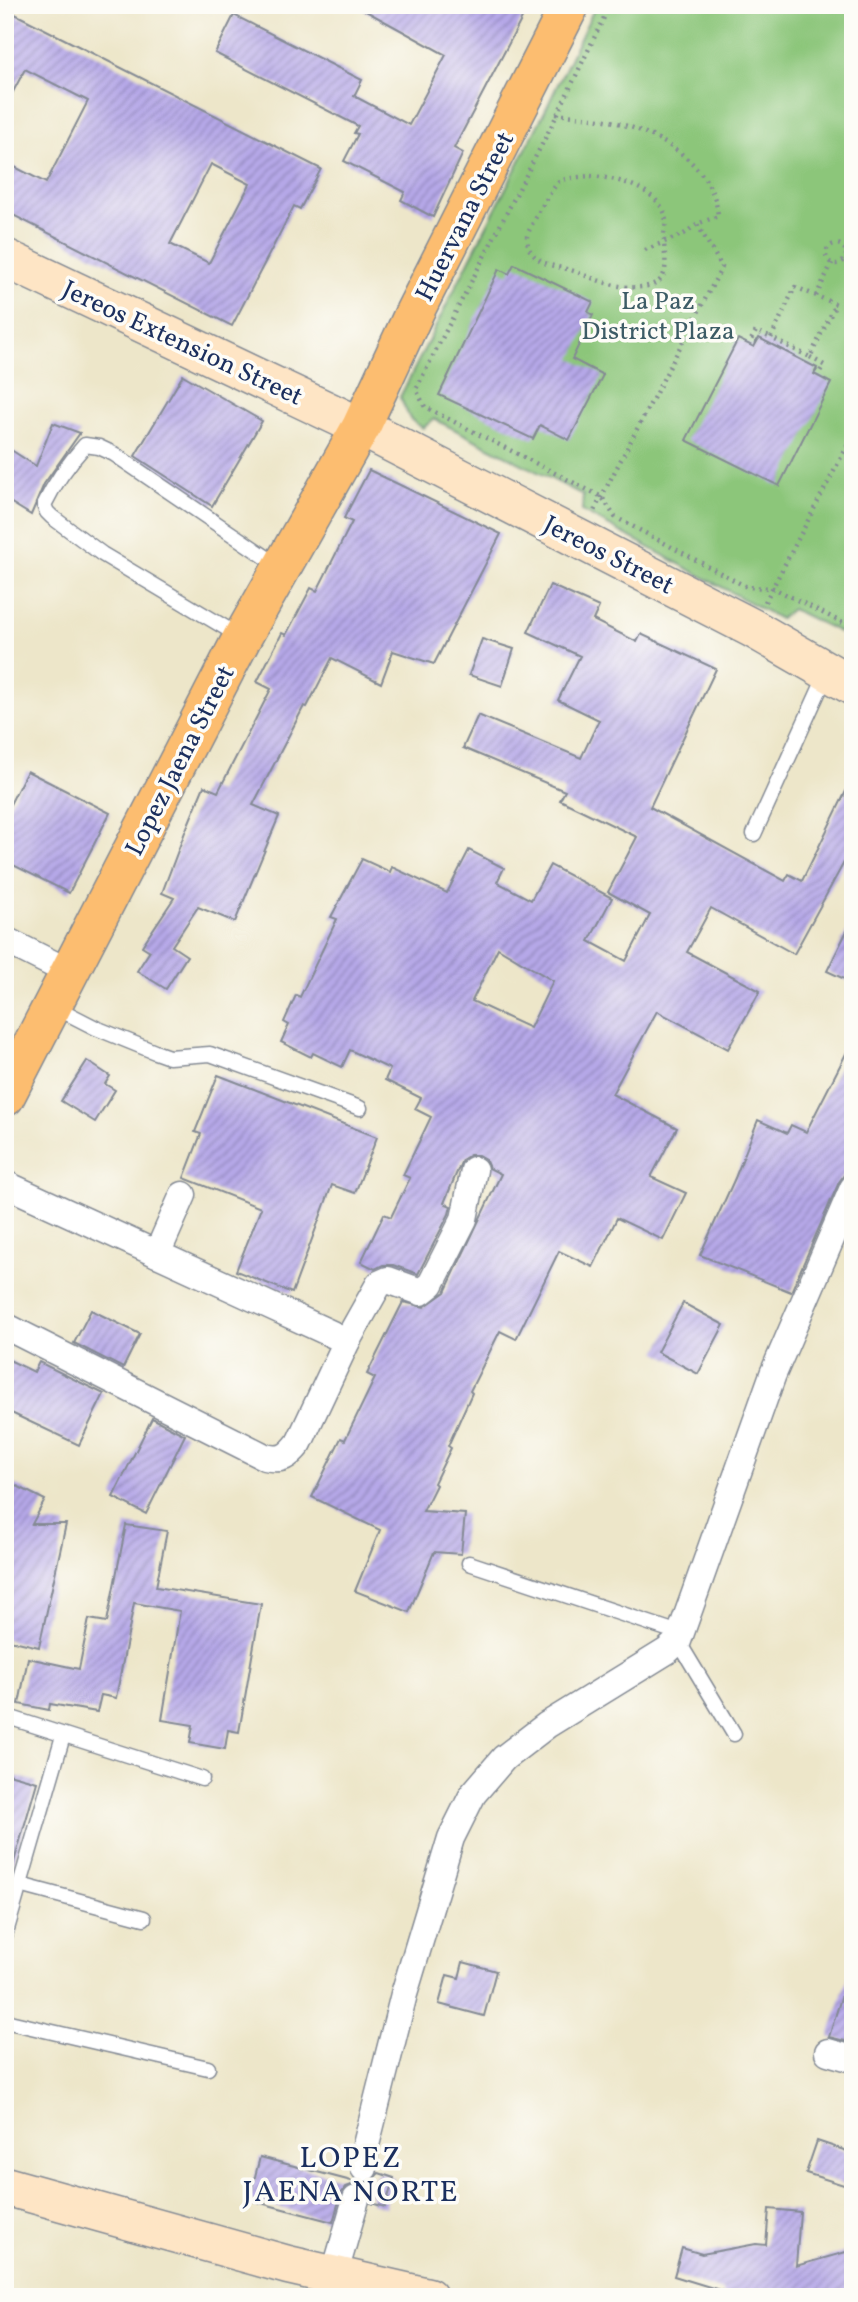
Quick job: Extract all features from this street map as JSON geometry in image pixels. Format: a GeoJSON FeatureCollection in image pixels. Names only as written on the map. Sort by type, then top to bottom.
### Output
{"type":"FeatureCollection","features":[{"type":"Feature","properties":{"kind":"main road","name":"Huervana Street"},"geometry":{"type":"LineString","coordinates":[[362,427],[415,311],[540,108],[570,5]]}},
{"type":"Feature","properties":{"kind":"main road","name":"Lopez Jaena Street"},"geometry":{"type":"LineString","coordinates":[[5,1097],[242,638],[362,427]]}},
{"type":"Feature","properties":{"kind":"street","name":"Jereos Extension Street"},"geometry":{"type":"LineString","coordinates":[[5,258],[362,427]]}},
{"type":"Feature","properties":{"kind":"street","name":"Jereos Street"},"geometry":{"type":"LineString","coordinates":[[362,427],[752,628],[840,679]]}},
{"type":"Feature","properties":{"kind":"street"},"geometry":{"type":"LineString","coordinates":[[5,940],[69,972]]}},
{"type":"Feature","properties":{"kind":"street"},"geometry":{"type":"LineString","coordinates":[[5,1326],[265,1457],[278,1460],[289,1456],[299,1443],[346,1341],[379,1284],[388,1280],[421,1292],[431,1284],[464,1219],[474,1170]]}},
{"type":"Feature","properties":{"kind":"street"},"geometry":{"type":"LineString","coordinates":[[5,1184],[346,1341]]}},
{"type":"Feature","properties":{"kind":"street"},"geometry":{"type":"LineString","coordinates":[[364,2168],[365,2149],[404,1994],[451,1838],[472,1794],[504,1758],[547,1725],[667,1651],[680,1638],[773,1374],[853,1188]]}},
{"type":"Feature","properties":{"kind":"street"},"geometry":{"type":"LineString","coordinates":[[156,1254],[183,1195]]}},
{"type":"Feature","properties":{"kind":"street"},"geometry":{"type":"LineString","coordinates":[[5,2186],[334,2276],[428,2297]]}},
{"type":"Feature","properties":{"kind":"street"},"geometry":{"type":"LineString","coordinates":[[334,2276],[356,2199]]}},
{"type":"Feature","properties":{"kind":"lane"},"geometry":{"type":"LineString","coordinates":[[242,638],[102,554],[52,517],[44,505],[64,468],[85,445],[99,447],[114,454],[283,569]]}},
{"type":"Feature","properties":{"kind":"lane"},"geometry":{"type":"LineString","coordinates":[[754,834],[840,679]]}},
{"type":"Feature","properties":{"kind":"lane"},"geometry":{"type":"LineString","coordinates":[[52,1005],[96,1028],[169,1057],[211,1054],[360,1108]]}},
{"type":"Feature","properties":{"kind":"lane"},"geometry":{"type":"LineString","coordinates":[[469,1563],[680,1638],[734,1734]]}},
{"type":"Feature","properties":{"kind":"lane"},"geometry":{"type":"LineString","coordinates":[[5,1716],[202,1779]]}},
{"type":"Feature","properties":{"kind":"lane"},"geometry":{"type":"LineString","coordinates":[[5,1937],[63,1736]]}},
{"type":"Feature","properties":{"kind":"lane"},"geometry":{"type":"LineString","coordinates":[[20,1885],[144,1918]]}},
{"type":"Feature","properties":{"kind":"lane"},"geometry":{"type":"LineString","coordinates":[[5,2021],[208,2068]]}},
{"type":"Feature","properties":{"kind":"path"},"geometry":{"type":"LineString","coordinates":[[610,5],[540,108],[416,389],[425,407],[601,498],[615,517],[747,587],[773,588],[853,628]]}},
{"type":"Feature","properties":{"kind":"path"},"geometry":{"type":"LineString","coordinates":[[540,108],[619,123],[651,135],[682,154],[700,171],[713,192],[718,216],[645,250]]}},
{"type":"Feature","properties":{"kind":"path"},"geometry":{"type":"LineString","coordinates":[[591,176],[620,181],[653,197],[663,209],[667,224],[664,243],[665,272],[658,283],[631,287],[601,283],[578,272],[543,262],[532,253],[527,244],[527,233],[550,190],[562,180],[591,176]]}},
{"type":"Feature","properties":{"kind":"path"},"geometry":{"type":"LineString","coordinates":[[591,517],[722,267],[697,224]]}},
{"type":"Feature","properties":{"kind":"path"},"geometry":{"type":"LineString","coordinates":[[839,244],[845,249],[846,255],[842,261],[832,263],[826,256],[827,250],[830,245],[839,244]]}},
{"type":"Feature","properties":{"kind":"path"},"geometry":{"type":"LineString","coordinates":[[816,296],[832,263]]}},
{"type":"Feature","properties":{"kind":"path"},"geometry":{"type":"LineString","coordinates":[[771,338],[795,287],[836,304],[810,357]]}},
{"type":"Feature","properties":{"kind":"path"},"geometry":{"type":"LineString","coordinates":[[757,342],[751,340],[756,331],[824,365],[820,373],[816,371]]}},
{"type":"Feature","properties":{"kind":"path"},"geometry":{"type":"LineString","coordinates":[[762,609],[853,435]]}},
{"type":"Feature","properties":{"kind":"green space","name":"La Paz District Plaza"},"geometry":{"type":"Polygon","coordinates":[[[596,5],[853,5],[853,639],[792,609],[780,619],[582,511],[583,495],[434,419],[423,428],[410,419],[400,397],[596,5]]]}},
{"type":"Feature","properties":{"kind":"building"},"geometry":{"type":"Polygon","coordinates":[[[355,5],[529,5],[454,148],[463,153],[433,217],[401,200],[405,192],[344,161],[358,134],[354,133],[358,126],[215,53],[234,15],[362,80],[354,96],[409,125],[446,55],[355,5]]]}},
{"type":"Feature","properties":{"kind":"building"},"geometry":{"type":"Polygon","coordinates":[[[5,9],[321,169],[300,209],[294,206],[232,326],[5,211],[5,162],[46,183],[88,101],[25,69],[5,107],[5,9]],[[211,164],[170,244],[209,263],[250,184],[211,164]]]}},
{"type":"Feature","properties":{"kind":"building"},"geometry":{"type":"Polygon","coordinates":[[[514,264],[593,302],[588,312],[593,315],[572,359],[603,375],[569,440],[540,425],[533,439],[439,395],[499,269],[509,274],[514,264]]]}},
{"type":"Feature","properties":{"kind":"building"},"geometry":{"type":"Polygon","coordinates":[[[759,338],[817,368],[814,374],[831,383],[779,486],[686,440],[738,339],[754,347],[759,338]]]}},
{"type":"Feature","properties":{"kind":"building"},"geometry":{"type":"Polygon","coordinates":[[[183,375],[262,421],[212,506],[135,456],[183,375]]]}},
{"type":"Feature","properties":{"kind":"building"},"geometry":{"type":"Polygon","coordinates":[[[53,423],[80,433],[44,484],[31,515],[5,499],[5,446],[36,466],[53,423]]]}},
{"type":"Feature","properties":{"kind":"building"},"geometry":{"type":"Polygon","coordinates":[[[369,470],[501,534],[434,664],[393,651],[381,683],[332,658],[253,805],[279,816],[235,922],[198,907],[172,946],[187,956],[166,989],[137,971],[150,951],[142,946],[174,898],[162,893],[185,832],[204,786],[218,792],[271,689],[257,682],[282,633],[286,635],[311,588],[317,591],[352,522],[344,518],[369,470]]]}},
{"type":"Feature","properties":{"kind":"building"},"geometry":{"type":"Polygon","coordinates":[[[550,585],[599,607],[593,620],[637,642],[641,634],[716,669],[650,807],[785,881],[789,874],[802,881],[853,777],[853,846],[794,954],[711,908],[687,952],[760,991],[728,1049],[657,1011],[612,1094],[677,1128],[651,1177],[686,1193],[663,1240],[617,1218],[593,1267],[559,1251],[516,1339],[500,1331],[470,1391],[472,1393],[448,1446],[451,1448],[423,1511],[465,1514],[461,1554],[434,1552],[409,1612],[355,1591],[380,1530],[312,1497],[341,1438],[345,1440],[375,1378],[367,1374],[403,1302],[424,1307],[445,1292],[501,1174],[489,1168],[485,1159],[478,1155],[470,1155],[462,1160],[444,1203],[451,1206],[449,1214],[418,1274],[393,1265],[383,1265],[375,1269],[361,1262],[384,1214],[391,1217],[410,1178],[403,1175],[431,1117],[415,1109],[421,1098],[385,1080],[390,1069],[350,1050],[342,1067],[313,1053],[311,1057],[281,1042],[289,1025],[284,1022],[296,995],[300,997],[337,919],[331,917],[362,859],[390,872],[392,867],[447,893],[469,850],[504,868],[497,882],[531,900],[550,865],[612,898],[589,941],[626,961],[650,915],[608,892],[637,837],[560,800],[565,791],[463,748],[478,715],[581,758],[599,720],[558,700],[580,656],[528,632],[550,585]],[[498,948],[472,1001],[530,1028],[553,981],[498,948]]]}},
{"type":"Feature","properties":{"kind":"building"},"geometry":{"type":"Polygon","coordinates":[[[482,639],[514,649],[502,686],[469,675],[482,639]]]}},
{"type":"Feature","properties":{"kind":"building"},"geometry":{"type":"Polygon","coordinates":[[[27,771],[110,813],[69,893],[5,861],[5,814],[27,771]]]}},
{"type":"Feature","properties":{"kind":"building"},"geometry":{"type":"Polygon","coordinates":[[[853,919],[853,983],[827,971],[853,919]]]}},
{"type":"Feature","properties":{"kind":"building"},"geometry":{"type":"Polygon","coordinates":[[[853,1040],[853,1172],[844,1175],[839,1182],[791,1292],[700,1255],[758,1120],[787,1133],[791,1125],[806,1132],[853,1040]]]}},
{"type":"Feature","properties":{"kind":"building"},"geometry":{"type":"Polygon","coordinates":[[[87,1061],[110,1076],[105,1084],[115,1090],[95,1122],[61,1101],[87,1061]]]}},
{"type":"Feature","properties":{"kind":"building"},"geometry":{"type":"Polygon","coordinates":[[[218,1075],[377,1137],[355,1193],[332,1185],[292,1293],[236,1271],[261,1208],[184,1178],[201,1134],[195,1132],[218,1075]]]}},
{"type":"Feature","properties":{"kind":"building"},"geometry":{"type":"Polygon","coordinates":[[[683,1303],[724,1325],[698,1374],[657,1352],[683,1303]]]}},
{"type":"Feature","properties":{"kind":"building"},"geometry":{"type":"Polygon","coordinates":[[[91,1310],[140,1334],[123,1368],[74,1343],[91,1310]]]}},
{"type":"Feature","properties":{"kind":"building"},"geometry":{"type":"Polygon","coordinates":[[[5,1358],[34,1372],[39,1362],[104,1394],[79,1445],[5,1410],[5,1358]]]}},
{"type":"Feature","properties":{"kind":"building"},"geometry":{"type":"Polygon","coordinates":[[[152,1418],[185,1435],[146,1514],[113,1497],[152,1418]]]}},
{"type":"Feature","properties":{"kind":"building"},"geometry":{"type":"Polygon","coordinates":[[[5,1480],[45,1500],[32,1524],[66,1524],[39,1647],[5,1639],[5,1480]]]}},
{"type":"Feature","properties":{"kind":"building"},"geometry":{"type":"Polygon","coordinates":[[[126,1525],[167,1531],[156,1587],[261,1604],[239,1732],[228,1730],[225,1749],[190,1743],[193,1725],[162,1720],[180,1611],[134,1603],[116,1698],[101,1695],[97,1712],[50,1704],[49,1710],[19,1704],[28,1658],[79,1669],[89,1619],[107,1622],[126,1525]]]}},
{"type":"Feature","properties":{"kind":"building"},"geometry":{"type":"Polygon","coordinates":[[[5,1773],[37,1782],[11,1872],[5,1871],[5,1773]]]}},
{"type":"Feature","properties":{"kind":"building"},"geometry":{"type":"Polygon","coordinates":[[[463,1962],[496,1971],[484,2016],[439,2004],[447,1975],[459,1978],[463,1962]]]}},
{"type":"Feature","properties":{"kind":"building"},"geometry":{"type":"Polygon","coordinates":[[[848,1975],[853,1976],[853,2043],[829,2037],[848,1975]]]}},
{"type":"Feature","properties":{"kind":"building"},"geometry":{"type":"Polygon","coordinates":[[[817,2141],[853,2153],[853,2188],[806,2173],[817,2141]]]}},
{"type":"Feature","properties":{"kind":"building"},"geometry":{"type":"Polygon","coordinates":[[[260,2157],[355,2182],[341,2194],[333,2222],[249,2200],[260,2157]]]}},
{"type":"Feature","properties":{"kind":"building"},"geometry":{"type":"Polygon","coordinates":[[[379,2173],[394,2178],[385,2207],[371,2203],[368,2189],[356,2184],[370,2182],[379,2173]]]}},
{"type":"Feature","properties":{"kind":"building"},"geometry":{"type":"Polygon","coordinates":[[[769,2209],[800,2212],[796,2266],[853,2250],[853,2297],[724,2297],[723,2291],[674,2276],[682,2248],[702,2254],[756,2244],[766,2245],[769,2209]]]}},
{"type":"Feature","properties":{"kind":"district","name":"LOPEZ JAENA NORTE"},"geometry":{"type":"Point","coordinates":[351,2174]}}]}
